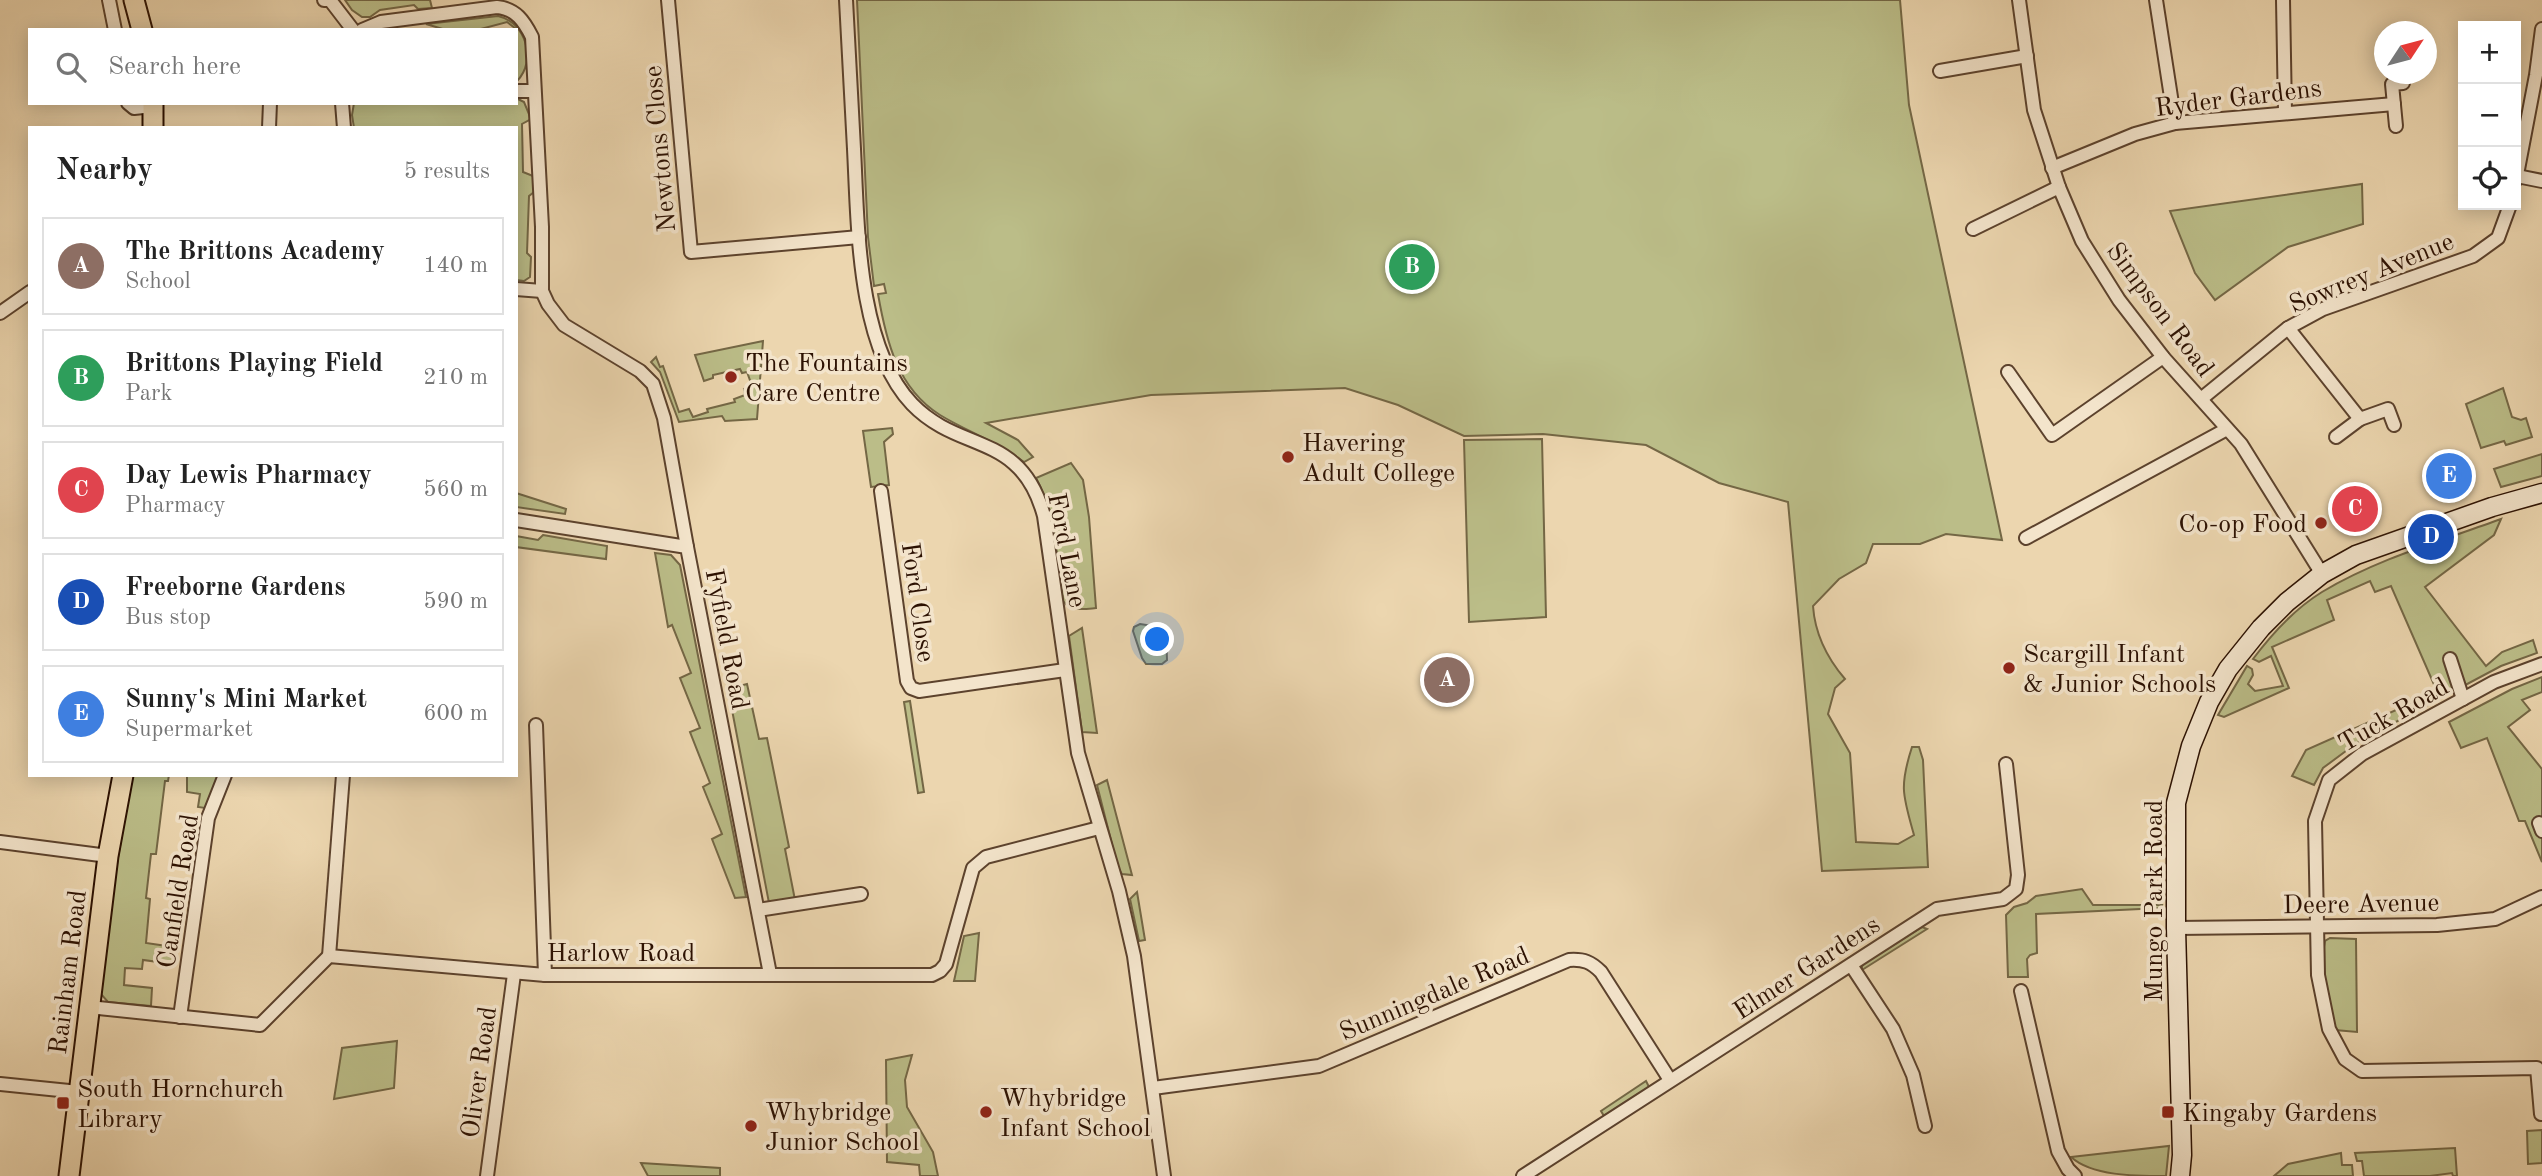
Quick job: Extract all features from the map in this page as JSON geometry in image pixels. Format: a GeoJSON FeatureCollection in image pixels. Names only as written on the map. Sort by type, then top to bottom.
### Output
{"type":"FeatureCollection","features":[{"type":"Feature","properties":{"kind":"main road"},"geometry":{"type":"LineString","coordinates":[[134,0],[143,28]]}},
{"type":"Feature","properties":{"kind":"main road"},"geometry":{"type":"LineString","coordinates":[[144,28],[147,0]]}},
{"type":"Feature","properties":{"kind":"main road"},"geometry":{"type":"LineString","coordinates":[[153,105],[153,126]]}},
{"type":"Feature","properties":{"kind":"main road","name":"Rainham Road"},"geometry":{"type":"LineString","coordinates":[[69,1176],[108,856],[123,777]]}},
{"type":"Feature","properties":{"kind":"street"},"geometry":{"type":"LineString","coordinates":[[109,0],[115,28]]}},
{"type":"Feature","properties":{"kind":"street"},"geometry":{"type":"LineString","coordinates":[[324,0],[330,0],[351,28]]}},
{"type":"Feature","properties":{"kind":"street","name":"Newtons Close"},"geometry":{"type":"LineString","coordinates":[[668,0],[691,253],[859,237]]}},
{"type":"Feature","properties":{"kind":"street","name":"Ford Lane"},"geometry":{"type":"LineString","coordinates":[[846,0],[859,237],[866,292],[875,332],[893,380],[913,405],[934,421],[1002,454],[1018,466],[1039,495],[1078,753],[1119,891],[1134,956],[1164,1176]]}},
{"type":"Feature","properties":{"kind":"street","name":"Simpson Road"},"geometry":{"type":"LineString","coordinates":[[2019,0],[2034,110],[2052,168],[2082,241],[2119,300],[2163,358],[2241,444],[2322,574]]}},
{"type":"Feature","properties":{"kind":"street"},"geometry":{"type":"LineString","coordinates":[[2156,0],[2175,123]]}},
{"type":"Feature","properties":{"kind":"street"},"geometry":{"type":"LineString","coordinates":[[2283,0],[2285,112]]}},
{"type":"Feature","properties":{"kind":"street"},"geometry":{"type":"LineString","coordinates":[[367,28],[381,22],[497,7],[518,15],[532,37],[542,227],[542,291],[564,325],[640,371],[653,384],[664,418],[687,547]]}},
{"type":"Feature","properties":{"kind":"street"},"geometry":{"type":"LineString","coordinates":[[2521,152],[2542,29]]}},
{"type":"Feature","properties":{"kind":"street"},"geometry":{"type":"LineString","coordinates":[[1940,71],[2027,56]]}},
{"type":"Feature","properties":{"kind":"street"},"geometry":{"type":"LineString","coordinates":[[2392,84],[2396,126]]}},
{"type":"Feature","properties":{"kind":"street"},"geometry":{"type":"LineString","coordinates":[[518,91],[534,91]]}},
{"type":"Feature","properties":{"kind":"street","name":"Ryder Gardens"},"geometry":{"type":"LineString","coordinates":[[2052,168],[2135,134],[2175,123],[2394,104]]}},
{"type":"Feature","properties":{"kind":"street"},"geometry":{"type":"LineString","coordinates":[[130,105],[134,108],[153,105]]}},
{"type":"Feature","properties":{"kind":"street"},"geometry":{"type":"LineString","coordinates":[[269,126],[270,105]]}},
{"type":"Feature","properties":{"kind":"street"},"geometry":{"type":"LineString","coordinates":[[342,105],[344,126]]}},
{"type":"Feature","properties":{"kind":"street"},"geometry":{"type":"LineString","coordinates":[[2521,179],[2542,181]]}},
{"type":"Feature","properties":{"kind":"street"},"geometry":{"type":"LineString","coordinates":[[1973,229],[2059,187]]}},
{"type":"Feature","properties":{"kind":"street","name":"Sowrey Avenue"},"geometry":{"type":"LineString","coordinates":[[2201,399],[2288,328],[2323,309],[2473,256],[2498,238],[2508,210]]}},
{"type":"Feature","properties":{"kind":"street"},"geometry":{"type":"LineString","coordinates":[[518,289],[542,291]]}},
{"type":"Feature","properties":{"kind":"street"},"geometry":{"type":"LineString","coordinates":[[0,313],[28,293]]}},
{"type":"Feature","properties":{"kind":"street"},"geometry":{"type":"LineString","coordinates":[[2288,328],[2360,419]]}},
{"type":"Feature","properties":{"kind":"street"},"geometry":{"type":"LineString","coordinates":[[2008,372],[2052,435],[2163,358]]}},
{"type":"Feature","properties":{"kind":"street"},"geometry":{"type":"LineString","coordinates":[[2336,437],[2360,419],[2388,409],[2394,425]]}},
{"type":"Feature","properties":{"kind":"street"},"geometry":{"type":"LineString","coordinates":[[2026,538],[2227,429]]}},
{"type":"Feature","properties":{"kind":"street","name":"Ford Close"},"geometry":{"type":"LineString","coordinates":[[881,491],[906,681],[911,688],[919,691],[1065,670]]}},
{"type":"Feature","properties":{"kind":"street","name":"Mungo Park Road"},"geometry":{"type":"LineString","coordinates":[[2180,1176],[2182,1155],[2176,928],[2176,803],[2191,746],[2209,702],[2228,669],[2261,628],[2287,602],[2322,574],[2356,555],[2492,506],[2542,493]]}},
{"type":"Feature","properties":{"kind":"street","name":"Fyfield Road"},"geometry":{"type":"LineString","coordinates":[[518,520],[687,547],[770,974]]}},
{"type":"Feature","properties":{"kind":"street"},"geometry":{"type":"LineString","coordinates":[[2450,659],[2463,699]]}},
{"type":"Feature","properties":{"kind":"street","name":"Tuck Road"},"geometry":{"type":"LineString","coordinates":[[2541,1114],[2537,1068],[2362,1071],[2345,1059],[2329,1029],[2318,975],[2315,821],[2329,780],[2362,754],[2494,682],[2542,664]]}},
{"type":"Feature","properties":{"kind":"street"},"geometry":{"type":"LineString","coordinates":[[536,724],[545,975]]}},
{"type":"Feature","properties":{"kind":"street","name":"Elmer Gardens"},"geometry":{"type":"LineString","coordinates":[[1523,1176],[1937,909],[2003,899],[2016,889],[2018,876],[2006,764]]}},
{"type":"Feature","properties":{"kind":"street","name":"Canfield Road"},"geometry":{"type":"LineString","coordinates":[[180,1017],[208,818],[224,777]]}},
{"type":"Feature","properties":{"kind":"street"},"geometry":{"type":"LineString","coordinates":[[89,1007],[260,1025],[329,957],[344,777]]}},
{"type":"Feature","properties":{"kind":"street","name":"Harlow Road"},"geometry":{"type":"LineString","coordinates":[[329,957],[545,975],[932,975],[946,964],[973,868],[986,858],[1099,828]]}},
{"type":"Feature","properties":{"kind":"street"},"geometry":{"type":"LineString","coordinates":[[0,842],[108,856]]}},
{"type":"Feature","properties":{"kind":"street"},"geometry":{"type":"LineString","coordinates":[[758,910],[861,894]]}},
{"type":"Feature","properties":{"kind":"street","name":"Deere Avenue"},"geometry":{"type":"LineString","coordinates":[[2176,928],[2437,925],[2495,919],[2542,897]]}},
{"type":"Feature","properties":{"kind":"street","name":"Sunningdale Road"},"geometry":{"type":"LineString","coordinates":[[1153,1088],[1319,1066],[1569,960],[1581,959],[1592,963],[1601,972],[1670,1080]]}},
{"type":"Feature","properties":{"kind":"street"},"geometry":{"type":"LineString","coordinates":[[1851,965],[1893,1028],[1913,1075],[1925,1126]]}},
{"type":"Feature","properties":{"kind":"street","name":"Oliver Road"},"geometry":{"type":"LineString","coordinates":[[487,1176],[514,974]]}},
{"type":"Feature","properties":{"kind":"street"},"geometry":{"type":"LineString","coordinates":[[2021,991],[2058,1151],[2075,1176]]}},
{"type":"Feature","properties":{"kind":"street"},"geometry":{"type":"LineString","coordinates":[[0,1084],[79,1092]]}},
{"type":"Feature","properties":{"kind":"green space"},"geometry":{"type":"Polygon","coordinates":[[[345,0],[430,0],[432,8],[418,9],[414,5],[380,10],[370,17],[362,17],[352,10],[345,0]]]}},
{"type":"Feature","properties":{"kind":"green space"},"geometry":{"type":"Polygon","coordinates":[[[857,0],[1900,0],[1909,105],[2002,540],[1946,534],[1920,544],[1873,544],[1866,563],[1839,579],[1813,606],[1816,627],[1823,646],[1845,679],[1835,688],[1828,714],[1850,753],[1856,842],[1898,844],[1914,835],[1905,801],[1904,782],[1912,747],[1919,747],[1923,760],[1928,867],[1822,871],[1788,502],[1719,483],[1646,445],[1543,434],[1464,436],[1398,405],[1345,388],[1151,395],[986,423],[1018,440],[1033,457],[1024,462],[925,404],[904,377],[890,345],[878,294],[886,293],[884,284],[874,286],[868,237],[857,0]]]}},
{"type":"Feature","properties":{"kind":"green space"},"geometry":{"type":"Polygon","coordinates":[[[498,16],[518,28],[507,22],[484,28],[439,28],[426,24],[498,16]]]}},
{"type":"Feature","properties":{"kind":"green space"},"geometry":{"type":"Polygon","coordinates":[[[518,29],[526,43],[523,73],[518,80],[518,29]]]}},
{"type":"Feature","properties":{"kind":"green space"},"geometry":{"type":"Polygon","coordinates":[[[518,99],[524,102],[531,119],[522,124],[523,172],[533,176],[534,192],[529,196],[527,253],[531,257],[530,277],[524,281],[518,280],[518,126],[354,126],[354,105],[518,105],[518,99]]]}},
{"type":"Feature","properties":{"kind":"green space"},"geometry":{"type":"Polygon","coordinates":[[[2362,184],[2363,224],[2288,247],[2215,300],[2195,273],[2170,211],[2362,184]]]}},
{"type":"Feature","properties":{"kind":"green space"},"geometry":{"type":"Polygon","coordinates":[[[763,341],[757,419],[725,421],[722,416],[679,422],[660,372],[651,362],[656,357],[660,367],[663,366],[679,412],[689,409],[693,417],[708,412],[707,409],[735,402],[734,399],[745,395],[744,389],[752,386],[747,372],[742,373],[740,369],[713,375],[713,378],[704,381],[695,355],[763,341]]]}},
{"type":"Feature","properties":{"kind":"green space"},"geometry":{"type":"Polygon","coordinates":[[[2503,388],[2512,417],[2521,420],[2526,418],[2532,437],[2506,445],[2504,441],[2481,448],[2466,404],[2503,388]]]}},
{"type":"Feature","properties":{"kind":"green space"},"geometry":{"type":"Polygon","coordinates":[[[892,428],[893,434],[884,442],[889,485],[871,487],[863,431],[892,428]]]}},
{"type":"Feature","properties":{"kind":"green space"},"geometry":{"type":"Polygon","coordinates":[[[1542,439],[1546,617],[1469,622],[1464,440],[1542,439]]]}},
{"type":"Feature","properties":{"kind":"green space"},"geometry":{"type":"Polygon","coordinates":[[[2542,454],[2542,476],[2501,487],[2494,469],[2542,454]]]}},
{"type":"Feature","properties":{"kind":"green space"},"geometry":{"type":"Polygon","coordinates":[[[1071,463],[1083,480],[1089,517],[1096,608],[1074,608],[1063,601],[1052,522],[1036,478],[1071,463]]]}},
{"type":"Feature","properties":{"kind":"green space"},"geometry":{"type":"Polygon","coordinates":[[[518,494],[566,509],[565,514],[518,507],[518,494]]]}},
{"type":"Feature","properties":{"kind":"green space"},"geometry":{"type":"Polygon","coordinates":[[[2501,519],[2494,535],[2425,587],[2486,666],[2502,652],[2533,640],[2537,653],[2501,666],[2358,742],[2323,768],[2314,785],[2292,776],[2306,750],[2421,699],[2420,696],[2436,689],[2391,586],[2375,592],[2370,581],[2327,600],[2334,620],[2272,647],[2289,688],[2224,717],[2218,715],[2247,666],[2252,669],[2253,675],[2248,684],[2255,691],[2283,686],[2271,656],[2259,662],[2253,659],[2284,622],[2312,598],[2387,560],[2501,519]]]}},
{"type":"Feature","properties":{"kind":"green space"},"geometry":{"type":"Polygon","coordinates":[[[543,535],[607,546],[606,559],[518,547],[518,536],[538,540],[543,535]]]}},
{"type":"Feature","properties":{"kind":"green space"},"geometry":{"type":"Polygon","coordinates":[[[655,553],[671,555],[680,565],[746,897],[735,898],[712,839],[722,834],[703,787],[710,783],[690,732],[700,728],[680,678],[691,673],[672,625],[668,627],[655,553]]]}},
{"type":"Feature","properties":{"kind":"green space"},"geometry":{"type":"Polygon","coordinates":[[[1140,624],[1166,628],[1167,660],[1162,664],[1146,664],[1142,658],[1133,631],[1134,627],[1140,624]]]}},
{"type":"Feature","properties":{"kind":"green space"},"geometry":{"type":"Polygon","coordinates":[[[1082,628],[1097,733],[1082,732],[1069,636],[1082,628]]]}},
{"type":"Feature","properties":{"kind":"green space"},"geometry":{"type":"Polygon","coordinates":[[[2542,677],[2542,692],[2522,700],[2530,710],[2508,727],[2542,769],[2542,862],[2525,821],[2519,821],[2487,738],[2461,748],[2449,722],[2512,689],[2542,677]]]}},
{"type":"Feature","properties":{"kind":"green space"},"geometry":{"type":"Polygon","coordinates":[[[747,684],[759,739],[767,738],[789,847],[785,849],[795,900],[769,903],[728,689],[747,684]]]}},
{"type":"Feature","properties":{"kind":"green space"},"geometry":{"type":"Polygon","coordinates":[[[910,701],[924,792],[918,793],[904,702],[910,701]]]}},
{"type":"Feature","properties":{"kind":"green space"},"geometry":{"type":"Polygon","coordinates":[[[132,777],[169,777],[168,781],[165,781],[156,854],[151,854],[146,898],[150,899],[146,943],[167,946],[173,899],[180,900],[173,964],[143,960],[142,969],[125,968],[124,985],[152,988],[151,1006],[108,1002],[100,993],[105,935],[132,777]]]}},
{"type":"Feature","properties":{"kind":"green space"},"geometry":{"type":"Polygon","coordinates":[[[187,777],[218,777],[205,808],[198,807],[200,794],[187,792],[187,777]]]}},
{"type":"Feature","properties":{"kind":"green space"},"geometry":{"type":"Polygon","coordinates":[[[1107,780],[1132,875],[1122,874],[1118,868],[1097,785],[1107,780]]]}},
{"type":"Feature","properties":{"kind":"green space"},"geometry":{"type":"Polygon","coordinates":[[[2082,889],[2093,905],[2162,905],[2161,908],[2036,914],[2037,953],[2027,959],[2028,977],[2008,977],[2006,915],[2014,907],[2027,903],[2036,896],[2082,889]]]}},
{"type":"Feature","properties":{"kind":"green space"},"geometry":{"type":"Polygon","coordinates":[[[1137,892],[1145,940],[1139,941],[1130,899],[1137,892]]]}},
{"type":"Feature","properties":{"kind":"green space"},"geometry":{"type":"Polygon","coordinates":[[[1922,927],[1927,929],[1862,970],[1866,962],[1922,927]]]}},
{"type":"Feature","properties":{"kind":"green space"},"geometry":{"type":"Polygon","coordinates":[[[979,933],[975,981],[954,981],[964,936],[979,933]]]}},
{"type":"Feature","properties":{"kind":"green space"},"geometry":{"type":"Polygon","coordinates":[[[2330,938],[2356,939],[2357,1032],[2335,1030],[2323,963],[2325,941],[2330,938]]]}},
{"type":"Feature","properties":{"kind":"green space"},"geometry":{"type":"Polygon","coordinates":[[[397,1041],[394,1088],[334,1099],[342,1048],[397,1041]]]}},
{"type":"Feature","properties":{"kind":"green space"},"geometry":{"type":"Polygon","coordinates":[[[912,1055],[905,1080],[907,1107],[933,1152],[938,1176],[920,1176],[919,1165],[887,1162],[886,1060],[912,1055]]]}},
{"type":"Feature","properties":{"kind":"green space"},"geometry":{"type":"Polygon","coordinates":[[[1646,1081],[1649,1087],[1604,1116],[1601,1111],[1646,1081]]]}},
{"type":"Feature","properties":{"kind":"green space"},"geometry":{"type":"Polygon","coordinates":[[[2542,1130],[2542,1163],[2528,1164],[2527,1131],[2542,1130]]]}},
{"type":"Feature","properties":{"kind":"green space"},"geometry":{"type":"Polygon","coordinates":[[[2169,1146],[2166,1176],[2102,1171],[2090,1168],[2071,1157],[2169,1146]]]}},
{"type":"Feature","properties":{"kind":"green space"},"geometry":{"type":"Polygon","coordinates":[[[2455,1148],[2457,1176],[2452,1173],[2430,1176],[2364,1176],[2362,1161],[2357,1161],[2355,1153],[2455,1148]]]}},
{"type":"Feature","properties":{"kind":"green space"},"geometry":{"type":"Polygon","coordinates":[[[2341,1153],[2342,1165],[2352,1165],[2353,1176],[2274,1176],[2288,1164],[2341,1153]]]}},
{"type":"Feature","properties":{"kind":"green space"},"geometry":{"type":"Polygon","coordinates":[[[641,1163],[720,1168],[720,1176],[648,1176],[641,1163]]]}},
{"type":"Feature","properties":{"kind":"place","name":"Brittons Playing Field"},"geometry":{"type":"Point","coordinates":[1412,267]}},
{"type":"Feature","properties":{"kind":"place","name":"The Fountains Care Centre"},"geometry":{"type":"Point","coordinates":[731,377]}},
{"type":"Feature","properties":{"kind":"place","name":"Havering Adult College"},"geometry":{"type":"Point","coordinates":[1288,457]}},
{"type":"Feature","properties":{"kind":"place","name":"Sunny's Mini Market"},"geometry":{"type":"Point","coordinates":[2449,476]}},
{"type":"Feature","properties":{"kind":"place","name":"Day Lewis Pharmacy"},"geometry":{"type":"Point","coordinates":[2355,509]}},
{"type":"Feature","properties":{"kind":"place","name":"Co-op Food"},"geometry":{"type":"Point","coordinates":[2321,523]}},
{"type":"Feature","properties":{"kind":"place","name":"Freeborne Gardens"},"geometry":{"type":"Point","coordinates":[2431,537]}},
{"type":"Feature","properties":{"kind":"place","name":"Scargill Infant & Junior Schools"},"geometry":{"type":"Point","coordinates":[2009,668]}},
{"type":"Feature","properties":{"kind":"place","name":"The Brittons Academy"},"geometry":{"type":"Point","coordinates":[1447,680]}},
{"type":"Feature","properties":{"kind":"place","name":"South Hornchurch Library"},"geometry":{"type":"Point","coordinates":[63,1103]}},
{"type":"Feature","properties":{"kind":"place","name":"Whybridge Infant School"},"geometry":{"type":"Point","coordinates":[986,1112]}},
{"type":"Feature","properties":{"kind":"place","name":"Kingaby Gardens"},"geometry":{"type":"Point","coordinates":[2168,1112]}},
{"type":"Feature","properties":{"kind":"place","name":"Whybridge Junior School"},"geometry":{"type":"Point","coordinates":[751,1126]}}]}
